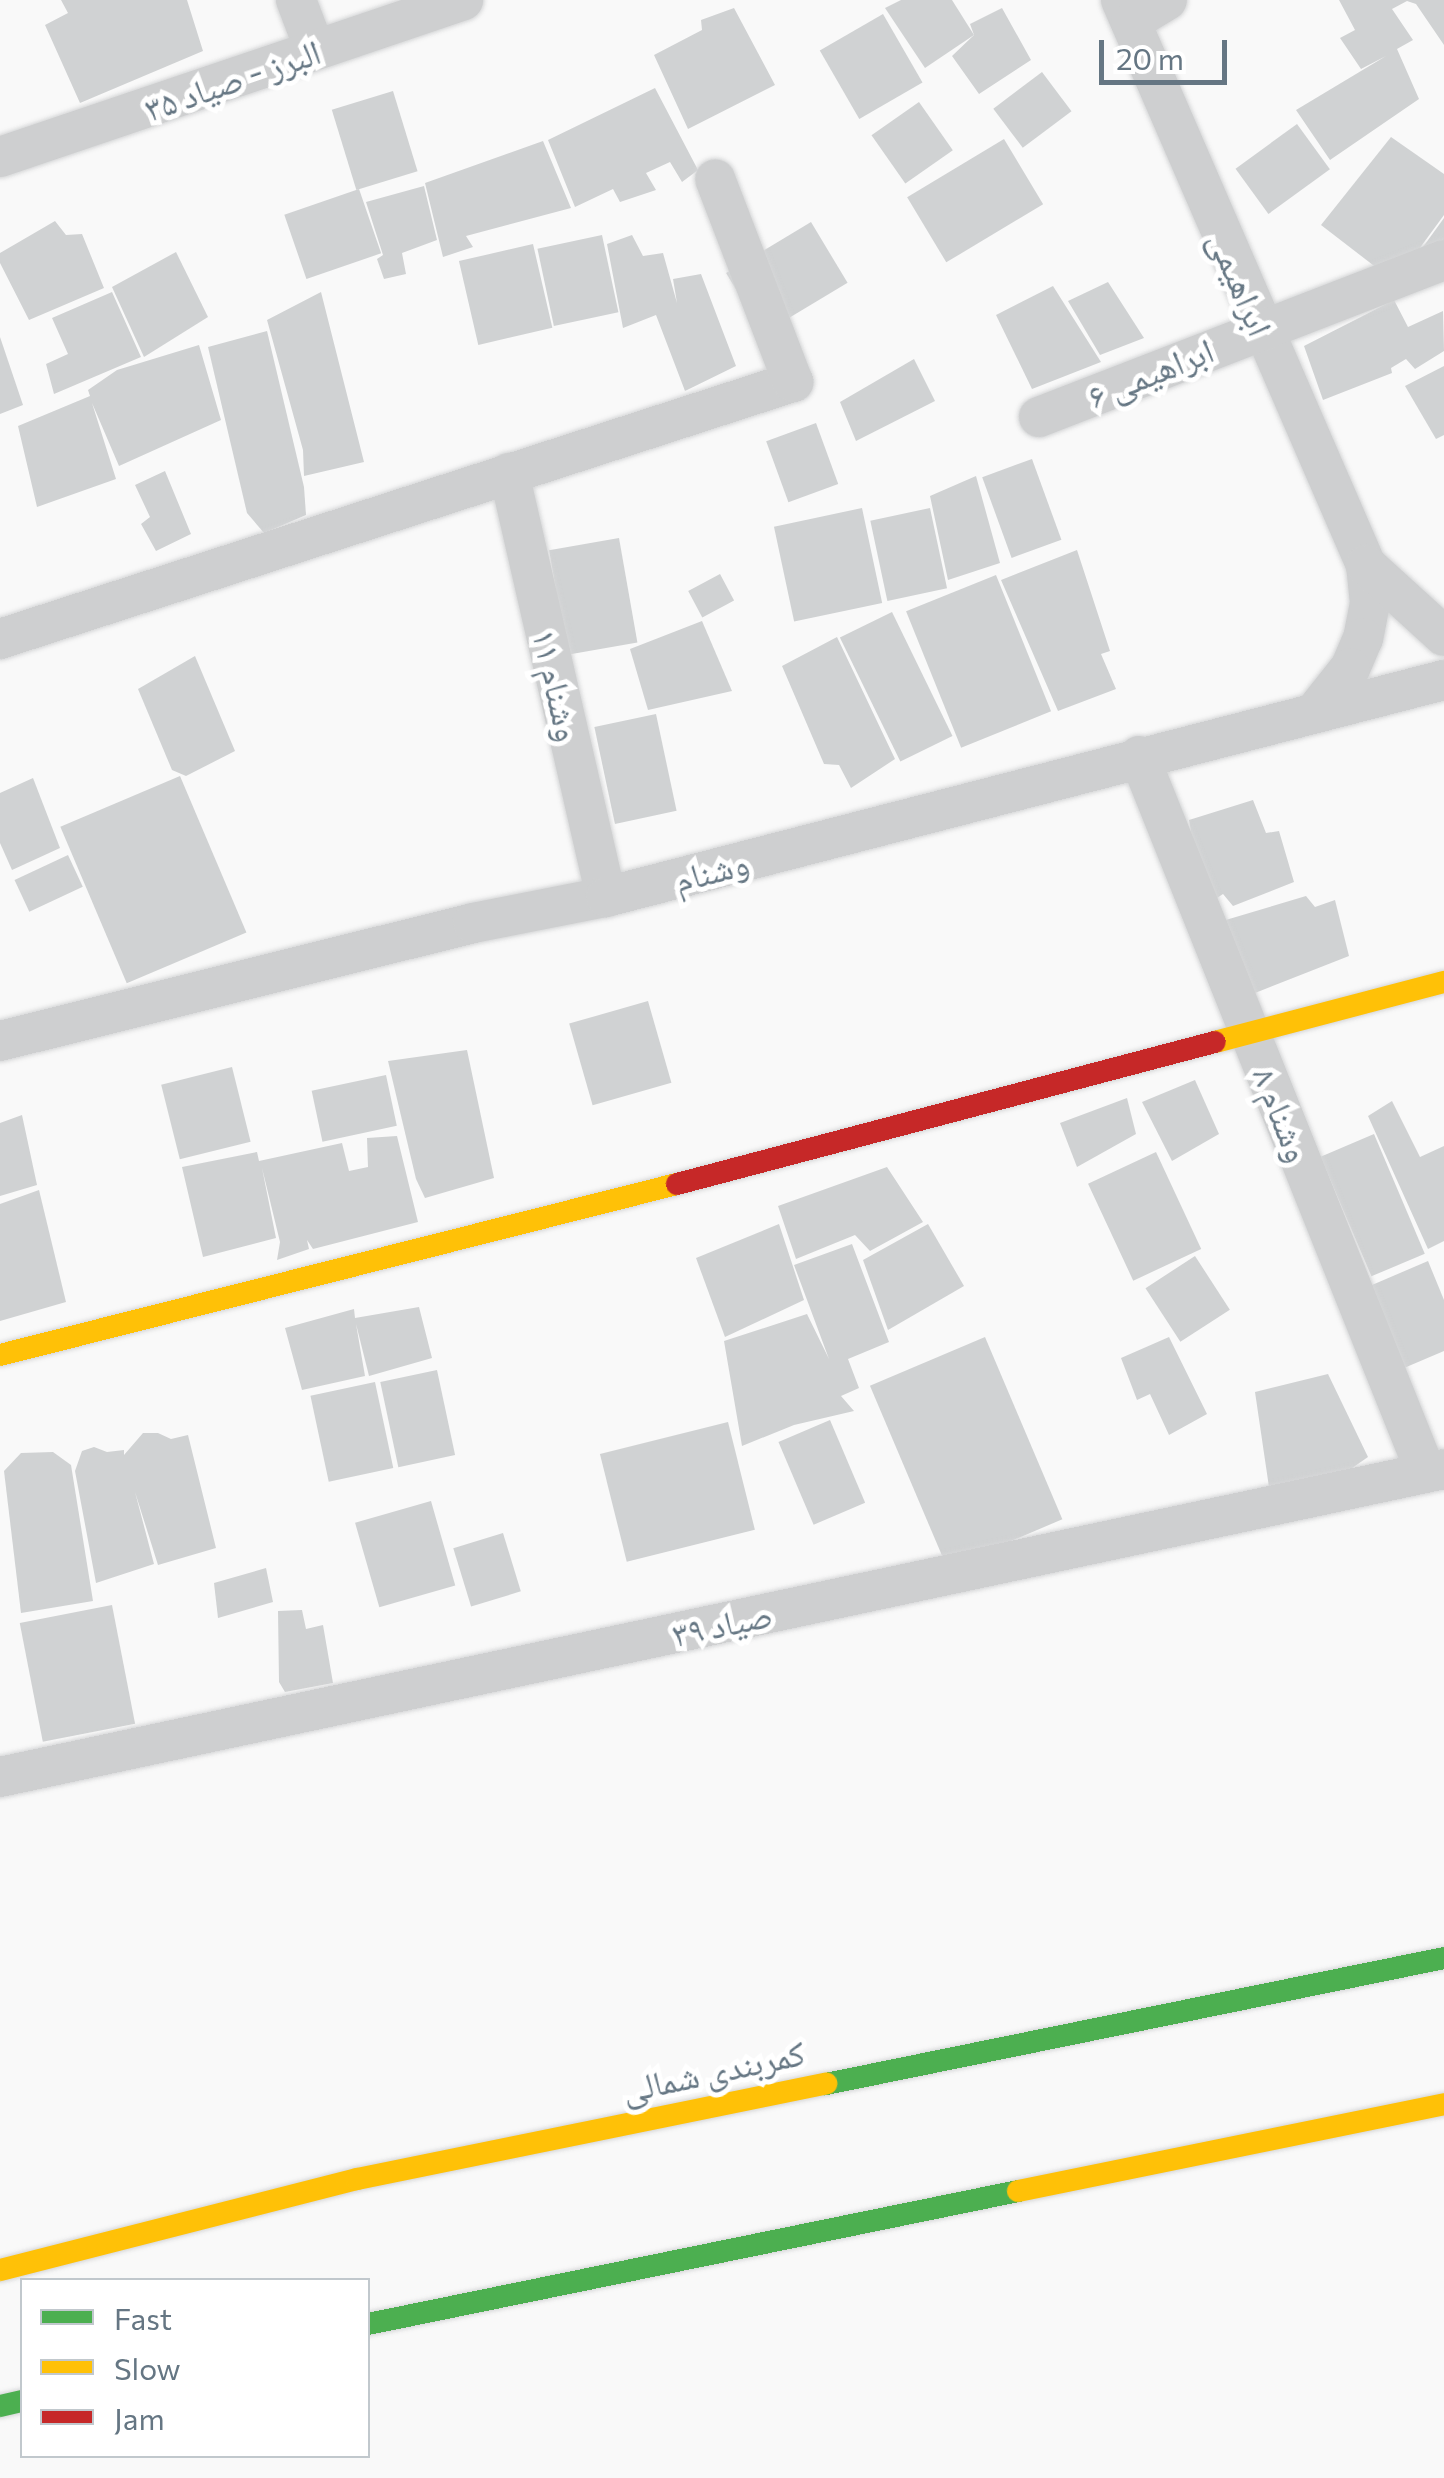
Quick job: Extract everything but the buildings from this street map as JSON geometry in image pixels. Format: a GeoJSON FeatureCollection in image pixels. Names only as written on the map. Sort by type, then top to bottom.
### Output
{"type":"FeatureCollection","features":[{"type":"Feature","properties":{"kind":"main road"},"geometry":{"type":"LineString","coordinates":[[0,1355],[420,1252],[1444,982]]}},
{"type":"Feature","properties":{"kind":"main road","name":"کمربندی شمالی"},"geometry":{"type":"LineString","coordinates":[[0,2270],[358,2179],[1444,1958]]}},
{"type":"Feature","properties":{"kind":"main road"},"geometry":{"type":"LineString","coordinates":[[370,2324],[1444,2104]]}},
{"type":"Feature","properties":{"kind":"street"},"geometry":{"type":"LineString","coordinates":[[296,0],[314,50]]}},
{"type":"Feature","properties":{"kind":"street","name":"البرز - صیاد ۳۵"},"geometry":{"type":"LineString","coordinates":[[0,157],[463,0]]}},
{"type":"Feature","properties":{"kind":"street"},"geometry":{"type":"LineString","coordinates":[[1126,11],[1166,0]]}},
{"type":"Feature","properties":{"kind":"street","name":"ابراهیمی"},"geometry":{"type":"LineString","coordinates":[[1126,11],[1260,328],[1366,565]]}},
{"type":"Feature","properties":{"kind":"street"},"geometry":{"type":"LineString","coordinates":[[0,640],[793,382],[715,179]]}},
{"type":"Feature","properties":{"kind":"street","name":"ابراهیمی ۶"},"geometry":{"type":"LineString","coordinates":[[1039,416],[1444,260]]}},
{"type":"Feature","properties":{"kind":"street","name":"وشنام ۱۱"},"geometry":{"type":"LineString","coordinates":[[509,473],[606,898]]}},
{"type":"Feature","properties":{"kind":"street"},"geometry":{"type":"LineString","coordinates":[[1366,565],[1444,636]]}},
{"type":"Feature","properties":{"kind":"street"},"geometry":{"type":"LineString","coordinates":[[1315,712],[1350,668],[1363,638],[1370,603],[1366,565]]}},
{"type":"Feature","properties":{"kind":"street","name":"وشنام"},"geometry":{"type":"LineString","coordinates":[[0,1041],[474,922],[606,898],[1431,683]]}},
{"type":"Feature","properties":{"kind":"street","name":"وشنام ۸"},"geometry":{"type":"LineString","coordinates":[[1139,756],[1435,1471]]}},
{"type":"Feature","properties":{"kind":"street","name":"صیاد ۳۹"},"geometry":{"type":"LineString","coordinates":[[0,1776],[1435,1471]]}},
{"type":"Feature","properties":{"kind":"traffic: fast"},"geometry":{"type":"LineString","coordinates":[[826,2084],[1444,1958]]}},
{"type":"Feature","properties":{"kind":"traffic: fast"},"geometry":{"type":"LineString","coordinates":[[370,2324],[1018,2191]]}},
{"type":"Feature","properties":{"kind":"traffic: fast"},"geometry":{"type":"LineString","coordinates":[[0,2406],[20,2401]]}},
{"type":"Feature","properties":{"kind":"traffic: slow"},"geometry":{"type":"LineString","coordinates":[[1215,1042],[1444,982]]}},
{"type":"Feature","properties":{"kind":"traffic: slow"},"geometry":{"type":"LineString","coordinates":[[0,1355],[677,1184]]}},
{"type":"Feature","properties":{"kind":"traffic: slow"},"geometry":{"type":"LineString","coordinates":[[0,2270],[357,2179],[826,2084]]}},
{"type":"Feature","properties":{"kind":"traffic: slow"},"geometry":{"type":"LineString","coordinates":[[1018,2191],[1444,2104]]}},
{"type":"Feature","properties":{"kind":"traffic: jam"},"geometry":{"type":"LineString","coordinates":[[677,1184],[1215,1042]]}}]}
